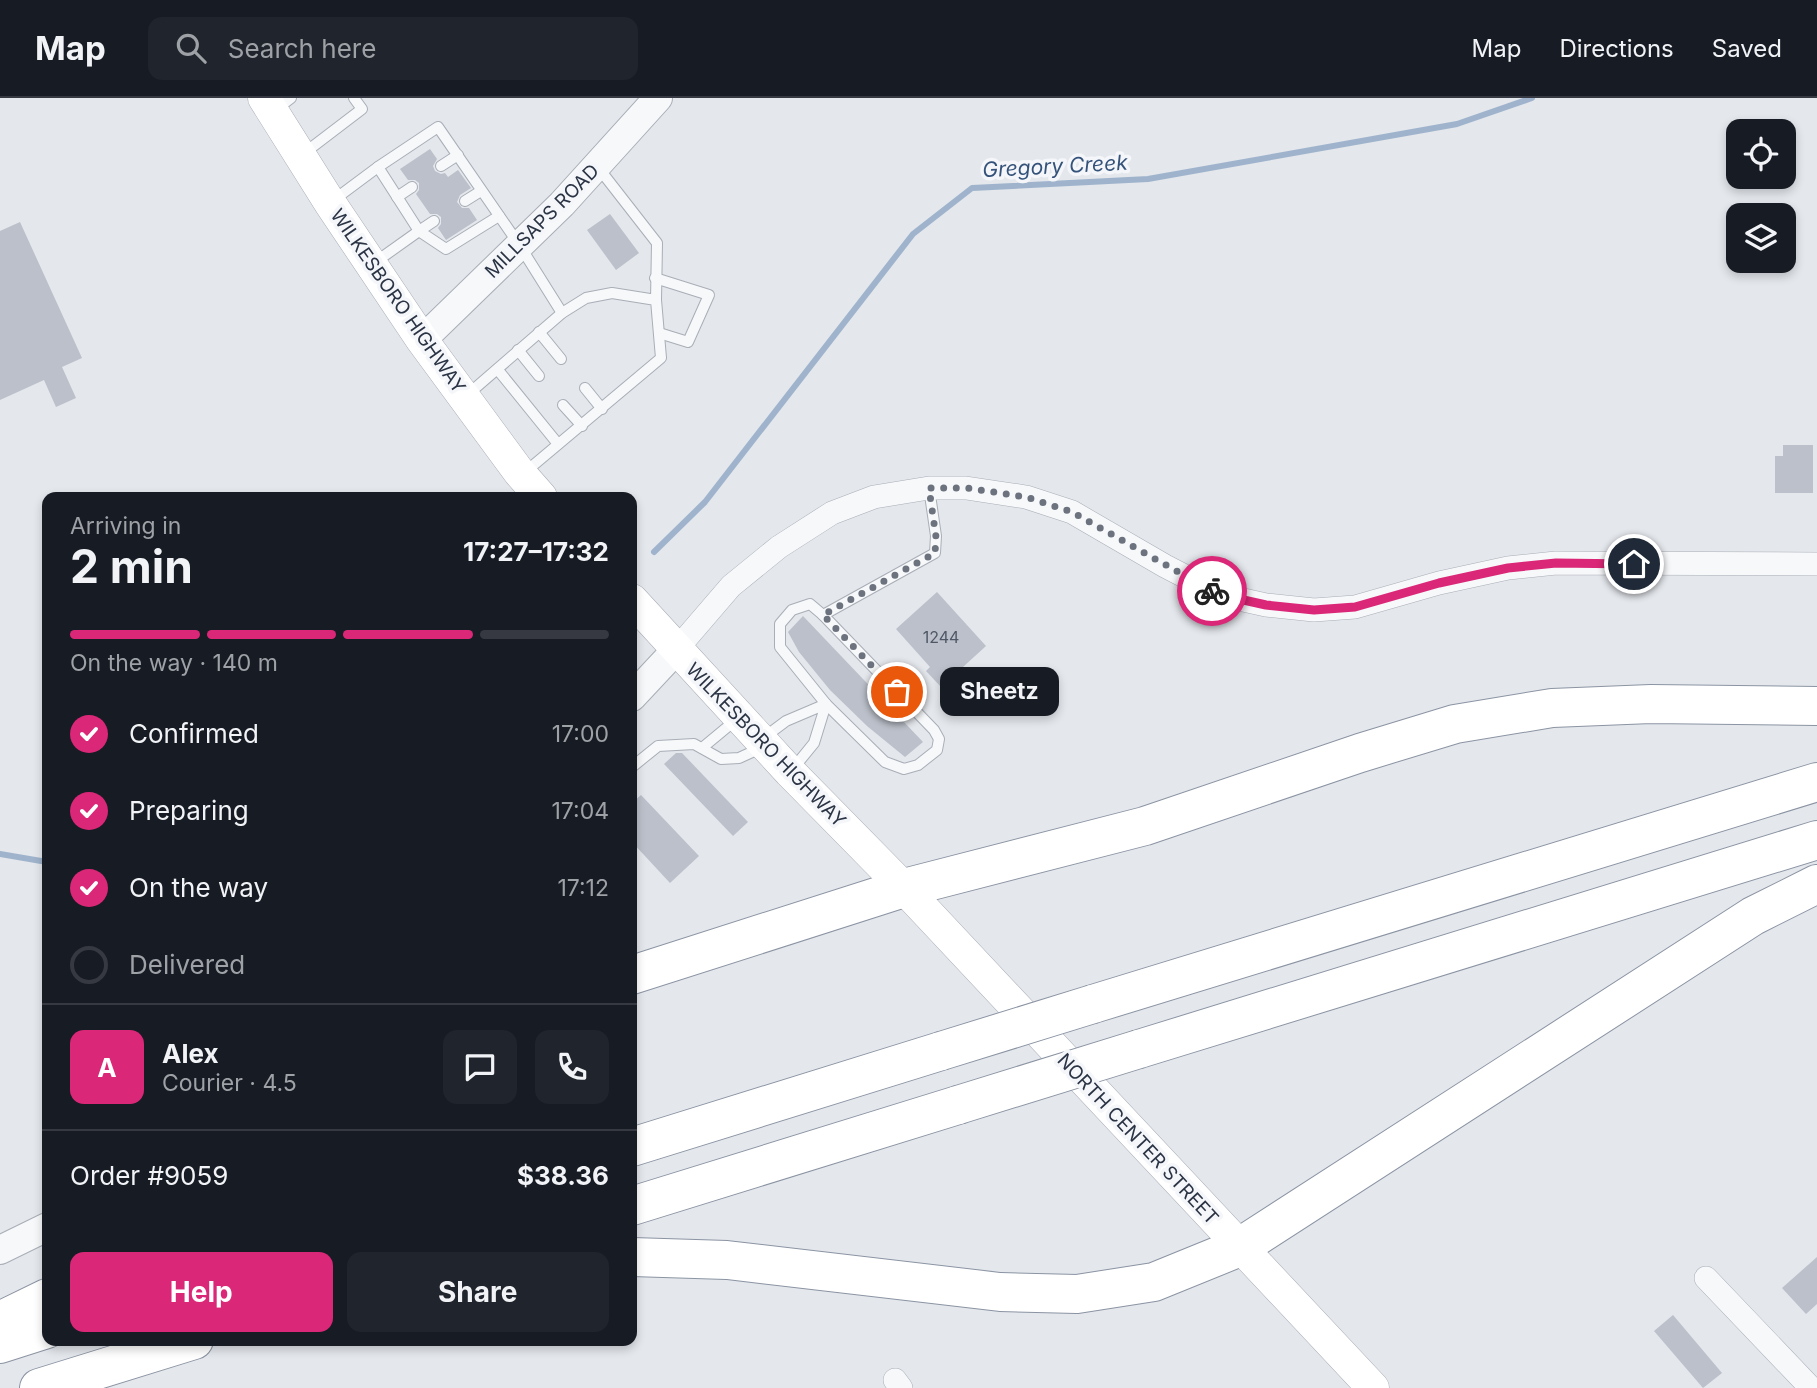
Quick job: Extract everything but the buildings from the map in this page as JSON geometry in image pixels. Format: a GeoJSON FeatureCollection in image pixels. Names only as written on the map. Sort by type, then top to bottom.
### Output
{"type":"FeatureCollection","features":[{"type":"Feature","properties":{"kind":"highway"},"geometry":{"type":"LineString","coordinates":[[637,973],[904,888],[1145,826],[1360,752],[1455,724],[1552,708],[1651,704],[1817,706]]}},
{"type":"Feature","properties":{"kind":"highway"},"geometry":{"type":"LineString","coordinates":[[637,1145],[1817,782]]}},
{"type":"Feature","properties":{"kind":"highway"},"geometry":{"type":"LineString","coordinates":[[637,1204],[1817,840]]}},
{"type":"Feature","properties":{"kind":"highway"},"geometry":{"type":"LineString","coordinates":[[637,1257],[727,1260],[1000,1292],[1077,1294],[1154,1282],[1240,1247],[1753,916],[1817,884]]}},
{"type":"Feature","properties":{"kind":"highway"},"geometry":{"type":"LineString","coordinates":[[0,1321],[42,1300]]}},
{"type":"Feature","properties":{"kind":"highway"},"geometry":{"type":"LineString","coordinates":[[0,1344],[42,1331]]}},
{"type":"Feature","properties":{"kind":"highway"},"geometry":{"type":"LineString","coordinates":[[39,1388],[175,1346]]}},
{"type":"Feature","properties":{"kind":"main road","name":"WILKESBORO HIGHWAY"},"geometry":{"type":"LineString","coordinates":[[276,103],[301,156],[371,265],[422,340],[532,486]]}},
{"type":"Feature","properties":{"kind":"main road","name":"WILKESBORO HIGHWAY"},"geometry":{"type":"LineString","coordinates":[[637,606],[790,772],[904,888]]}},
{"type":"Feature","properties":{"kind":"main road","name":"NORTH CENTER STREET"},"geometry":{"type":"LineString","coordinates":[[904,888],[1373,1388]]}},
{"type":"Feature","properties":{"kind":"street","name":"MILLSAPS ROAD"},"geometry":{"type":"LineString","coordinates":[[422,340],[520,246],[658,98]]}},
{"type":"Feature","properties":{"kind":"street"},"geometry":{"type":"LineString","coordinates":[[637,692],[731,586],[779,547],[832,513],[874,497],[929,488],[967,488],[1026,497],[1072,512],[1221,595],[1266,605],[1314,610],[1355,607],[1439,583],[1508,568],[1556,563],[1817,564]]}},
{"type":"Feature","properties":{"kind":"street"},"geometry":{"type":"LineString","coordinates":[[0,1250],[42,1229]]}},
{"type":"Feature","properties":{"kind":"street"},"geometry":{"type":"LineString","coordinates":[[1706,1278],[1811,1388]]}},
{"type":"Feature","properties":{"kind":"lane"},"geometry":{"type":"LineString","coordinates":[[301,156],[362,109],[354,98]]}},
{"type":"Feature","properties":{"kind":"lane"},"geometry":{"type":"LineString","coordinates":[[330,203],[438,127],[520,246],[562,313]]}},
{"type":"Feature","properties":{"kind":"lane"},"geometry":{"type":"LineString","coordinates":[[441,166],[458,155]]}},
{"type":"Feature","properties":{"kind":"lane"},"geometry":{"type":"LineString","coordinates":[[532,486],[558,444],[661,359],[655,278],[657,243],[597,166]]}},
{"type":"Feature","properties":{"kind":"lane"},"geometry":{"type":"LineString","coordinates":[[378,167],[419,231],[446,249],[499,216]]}},
{"type":"Feature","properties":{"kind":"lane"},"geometry":{"type":"LineString","coordinates":[[397,197],[412,187]]}},
{"type":"Feature","properties":{"kind":"lane"},"geometry":{"type":"LineString","coordinates":[[465,201],[481,191]]}},
{"type":"Feature","properties":{"kind":"lane"},"geometry":{"type":"LineString","coordinates":[[371,265],[434,221]]}},
{"type":"Feature","properties":{"kind":"lane"},"geometry":{"type":"LineString","coordinates":[[655,278],[709,295],[688,342],[659,333]]}},
{"type":"Feature","properties":{"kind":"lane"},"geometry":{"type":"LineString","coordinates":[[464,397],[562,313],[586,298],[611,293],[656,300]]}},
{"type":"Feature","properties":{"kind":"lane"},"geometry":{"type":"LineString","coordinates":[[539,332],[561,359]]}},
{"type":"Feature","properties":{"kind":"lane"},"geometry":{"type":"LineString","coordinates":[[518,351],[539,376]]}},
{"type":"Feature","properties":{"kind":"lane"},"geometry":{"type":"LineString","coordinates":[[498,369],[558,444]]}},
{"type":"Feature","properties":{"kind":"lane"},"geometry":{"type":"LineString","coordinates":[[585,388],[602,409]]}},
{"type":"Feature","properties":{"kind":"lane"},"geometry":{"type":"LineString","coordinates":[[563,405],[582,426]]}},
{"type":"Feature","properties":{"kind":"lane"},"geometry":{"type":"LineString","coordinates":[[823,615],[935,553],[936,537],[929,488]]}},
{"type":"Feature","properties":{"kind":"lane"},"geometry":{"type":"LineString","coordinates":[[810,604],[934,730],[939,739],[937,750],[918,765],[904,769],[885,762],[826,704],[780,647],[780,624],[792,610],[810,604]]}},
{"type":"Feature","properties":{"kind":"lane"},"geometry":{"type":"LineString","coordinates":[[702,748],[756,734],[826,704]]}},
{"type":"Feature","properties":{"kind":"lane"},"geometry":{"type":"LineString","coordinates":[[790,772],[814,743],[826,704]]}},
{"type":"Feature","properties":{"kind":"lane"},"geometry":{"type":"LineString","coordinates":[[637,763],[658,747],[683,744],[694,744],[721,758],[739,758],[756,734]]}},
{"type":"Feature","properties":{"kind":"waterway","name":"Gregory Creek"},"geometry":{"type":"LineString","coordinates":[[654,552],[705,502],[913,234],[972,188],[1148,179],[1457,124],[1532,98]]}},
{"type":"Feature","properties":{"kind":"waterway","name":"Gregory Creek"},"geometry":{"type":"LineString","coordinates":[[0,854],[42,861]]}},
{"type":"Feature","properties":{"kind":"way so far"},"geometry":{"type":"LineString","coordinates":[[897,692],[823,615],[935,553],[936,537],[929,488],[967,488],[1026,497],[1072,512],[1212,591]]}},
{"type":"Feature","properties":{"kind":"place","name":"Sheetz"},"geometry":{"type":"Point","coordinates":[897,692]}},
{"type":"Feature","properties":{"kind":"route"},"geometry":{"type":"LineString","coordinates":[[1212,591],[1266,605],[1314,610],[1355,607],[1439,583],[1508,568],[1556,563],[1634,564]]}}]}
